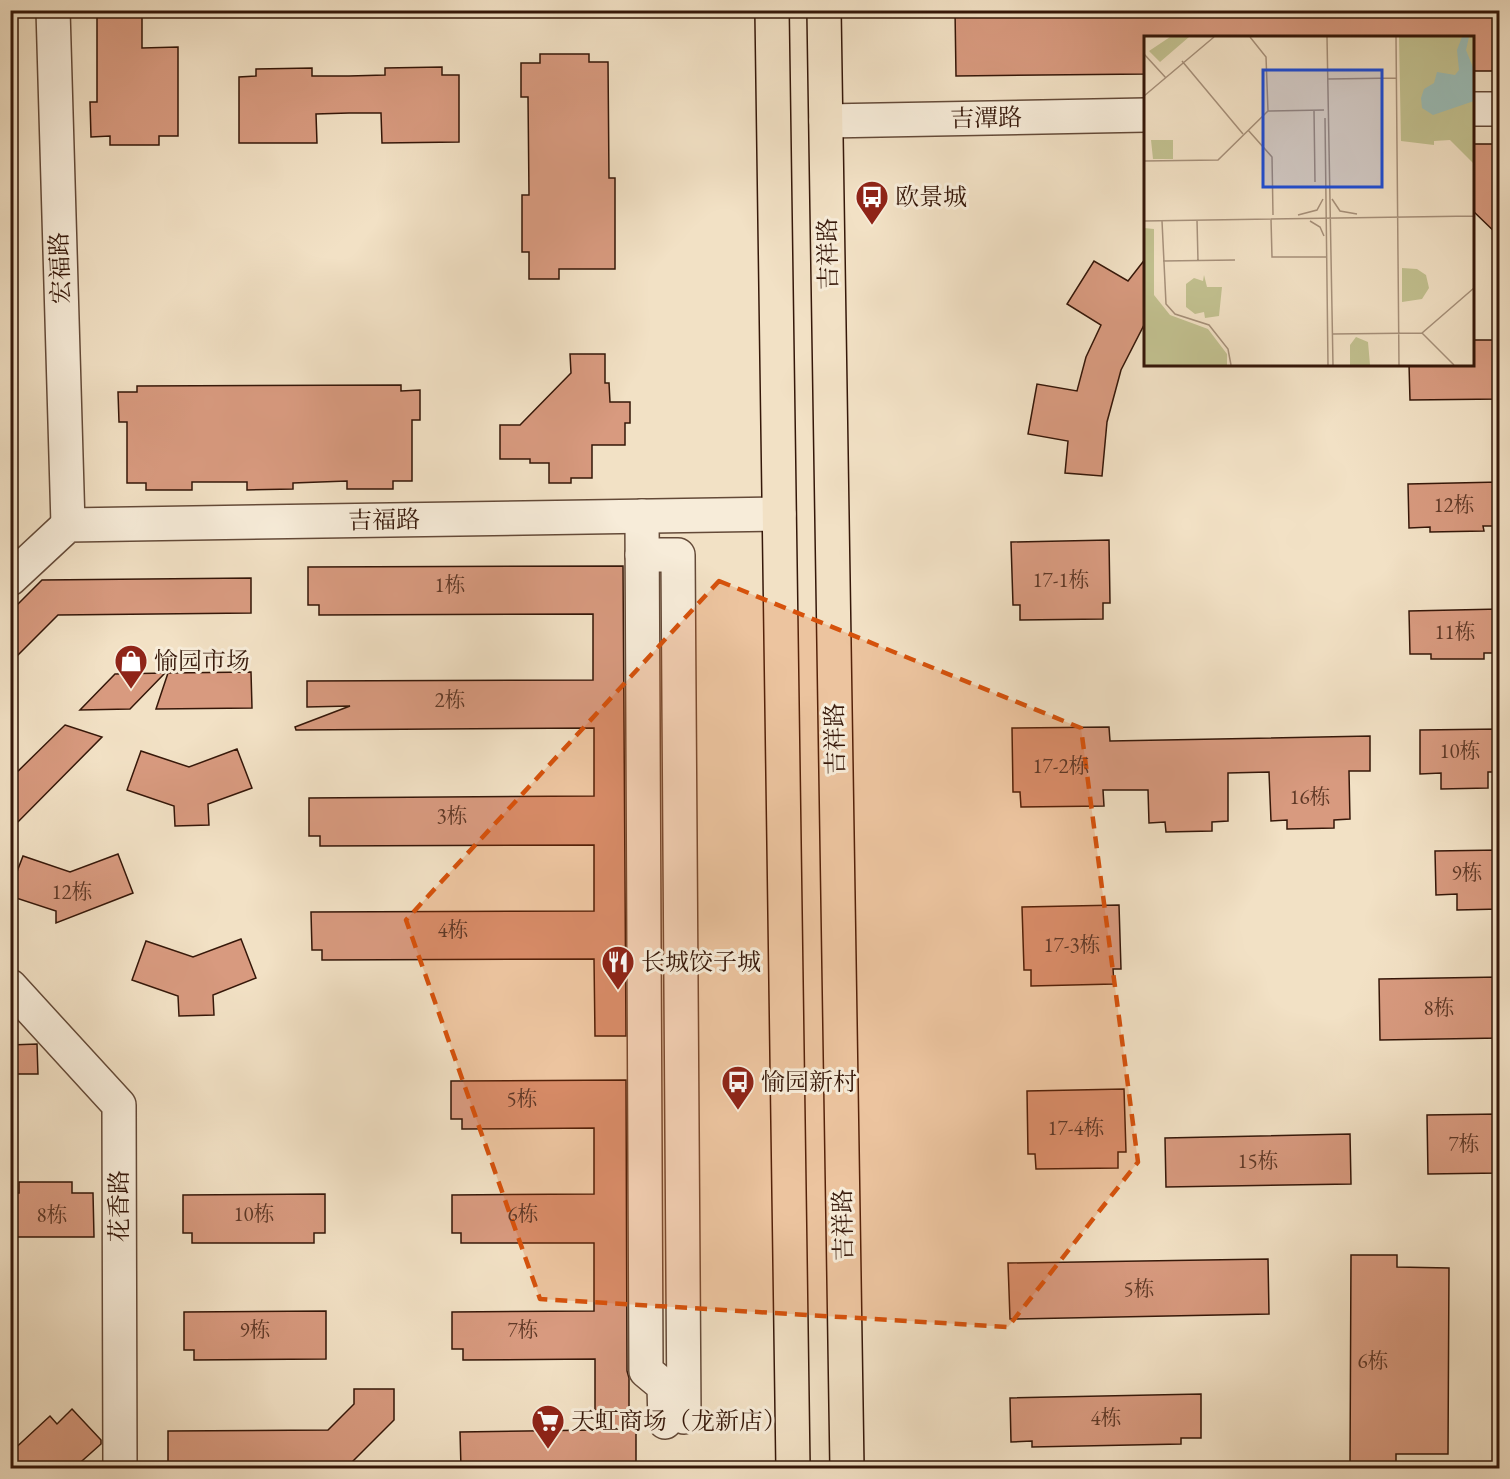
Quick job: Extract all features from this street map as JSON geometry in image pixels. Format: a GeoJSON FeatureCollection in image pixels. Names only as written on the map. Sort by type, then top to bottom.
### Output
{"type":"FeatureCollection","features":[{"type":"Feature","properties":{"kind":"main road"},"geometry":{"type":"LineString","coordinates":[[772,10],[793,1468]]}},
{"type":"Feature","properties":{"kind":"main road","name":"吉祥路"},"geometry":{"type":"LineString","coordinates":[[824,10],[847,1468]]}},
{"type":"Feature","properties":{"kind":"street","name":"宏福路"},"geometry":{"type":"LineString","coordinates":[[53,10],[68,525]]}},
{"type":"Feature","properties":{"kind":"street"},"geometry":{"type":"LineString","coordinates":[[1474,109],[1500,109]]}},
{"type":"Feature","properties":{"kind":"street","name":"吉潭路"},"geometry":{"type":"LineString","coordinates":[[826,121],[1144,115]]}},
{"type":"Feature","properties":{"kind":"street","name":"吉福路"},"geometry":{"type":"LineString","coordinates":[[68,525],[779,514]]}},
{"type":"Feature","properties":{"kind":"street"},"geometry":{"type":"LineString","coordinates":[[642,516],[646,1371],[664,1386],[674,1422]]}},
{"type":"Feature","properties":{"kind":"street"},"geometry":{"type":"LineString","coordinates":[[10,579],[68,525]]}},
{"type":"Feature","properties":{"kind":"street","name":"花香路"},"geometry":{"type":"LineString","coordinates":[[10,986],[119,1105],[120,1468]]}},
{"type":"Feature","properties":{"kind":"highlighted area"},"geometry":{"type":"Polygon","coordinates":[[[719,581],[1081,728],[1138,1162],[1008,1327],[540,1299],[406,920],[719,581]]]}},
{"type":"Feature","properties":{"kind":"building"},"geometry":{"type":"Polygon","coordinates":[[[97,10],[142,10],[142,48],[178,47],[178,136],[159,136],[159,145],[110,145],[110,136],[91,137],[90,102],[97,102],[97,10]]]}},
{"type":"Feature","properties":{"kind":"building"},"geometry":{"type":"Polygon","coordinates":[[[955,10],[1500,10],[1500,71],[1474,71],[1474,36],[1144,36],[1144,74],[956,76],[955,10]]]}},
{"type":"Feature","properties":{"kind":"building"},"geometry":{"type":"Polygon","coordinates":[[[540,54],[589,54],[589,62],[608,62],[609,178],[615,178],[615,269],[559,269],[559,279],[529,279],[529,252],[522,252],[522,195],[529,195],[528,97],[521,97],[521,63],[540,63],[540,54]]]}},
{"type":"Feature","properties":{"kind":"building"},"geometry":{"type":"Polygon","coordinates":[[[442,67],[442,75],[459,75],[459,142],[382,143],[381,113],[349,113],[316,114],[317,143],[239,143],[239,77],[256,76],[256,69],[312,68],[312,76],[349,76],[385,75],[385,68],[442,67]]]}},
{"type":"Feature","properties":{"kind":"building"},"geometry":{"type":"Polygon","coordinates":[[[1474,144],[1500,144],[1500,237],[1474,212],[1474,144]]]}},
{"type":"Feature","properties":{"kind":"building"},"geometry":{"type":"Polygon","coordinates":[[[1094,261],[1128,281],[1144,261],[1144,325],[1121,370],[1107,422],[1102,476],[1065,473],[1068,441],[1028,434],[1037,384],[1077,391],[1086,357],[1101,325],[1067,304],[1094,261]]]}},
{"type":"Feature","properties":{"kind":"building"},"geometry":{"type":"Polygon","coordinates":[[[1474,340],[1500,340],[1500,399],[1410,400],[1409,366],[1474,366],[1474,340]]]}},
{"type":"Feature","properties":{"kind":"building"},"geometry":{"type":"Polygon","coordinates":[[[570,354],[605,354],[605,383],[609,383],[610,402],[630,402],[630,423],[625,423],[625,445],[592,445],[592,478],[571,478],[571,483],[549,483],[549,463],[530,463],[530,459],[500,459],[500,425],[520,425],[571,373],[570,354]]]}},
{"type":"Feature","properties":{"kind":"building"},"geometry":{"type":"Polygon","coordinates":[[[401,385],[401,391],[420,390],[420,420],[412,420],[412,481],[393,481],[393,489],[347,489],[347,481],[293,483],[293,489],[247,490],[247,482],[192,482],[192,490],[146,490],[146,483],[127,483],[127,422],[119,422],[118,392],[137,392],[137,386],[401,385]]]}},
{"type":"Feature","properties":{"kind":"building"},"geometry":{"type":"Polygon","coordinates":[[[1500,482],[1500,526],[1483,526],[1484,531],[1430,532],[1430,527],[1409,528],[1408,484],[1500,482]]]}},
{"type":"Feature","properties":{"kind":"building"},"geometry":{"type":"Polygon","coordinates":[[[1109,540],[1110,603],[1103,603],[1103,619],[1020,620],[1020,605],[1013,605],[1011,542],[1109,540]]]}},
{"type":"Feature","properties":{"kind":"building"},"geometry":{"type":"Polygon","coordinates":[[[623,566],[626,1036],[595,1036],[594,959],[322,960],[322,950],[312,950],[311,912],[594,911],[594,845],[320,846],[320,836],[309,836],[309,798],[594,796],[594,728],[296,730],[295,727],[350,706],[307,707],[307,681],[593,680],[593,614],[319,615],[319,605],[308,605],[308,567],[623,566]]]}},
{"type":"Feature","properties":{"kind":"building"},"geometry":{"type":"Polygon","coordinates":[[[251,578],[251,613],[58,615],[10,663],[10,612],[42,580],[251,578]]]}},
{"type":"Feature","properties":{"kind":"building"},"geometry":{"type":"Polygon","coordinates":[[[1500,609],[1500,653],[1484,653],[1484,659],[1431,659],[1431,654],[1410,654],[1409,611],[1500,609]]]}},
{"type":"Feature","properties":{"kind":"building"},"geometry":{"type":"Polygon","coordinates":[[[251,672],[252,708],[156,709],[168,673],[251,672]]]}},
{"type":"Feature","properties":{"kind":"building"},"geometry":{"type":"Polygon","coordinates":[[[165,673],[130,709],[80,710],[115,674],[165,673]]]}},
{"type":"Feature","properties":{"kind":"building"},"geometry":{"type":"Polygon","coordinates":[[[65,725],[102,737],[10,830],[10,779],[65,725]]]}},
{"type":"Feature","properties":{"kind":"building"},"geometry":{"type":"Polygon","coordinates":[[[1109,727],[1110,741],[1370,736],[1370,771],[1349,771],[1350,819],[1334,820],[1334,828],[1287,829],[1287,820],[1271,821],[1269,772],[1228,773],[1228,821],[1212,822],[1212,831],[1166,832],[1165,822],[1149,823],[1148,790],[1103,790],[1104,806],[1021,807],[1020,792],[1013,792],[1012,728],[1109,727]]]}},
{"type":"Feature","properties":{"kind":"building"},"geometry":{"type":"Polygon","coordinates":[[[1500,729],[1500,772],[1488,772],[1488,788],[1441,789],[1441,773],[1420,774],[1420,730],[1500,729]]]}},
{"type":"Feature","properties":{"kind":"building"},"geometry":{"type":"Polygon","coordinates":[[[237,749],[252,788],[208,804],[209,825],[175,826],[174,806],[127,790],[141,751],[189,767],[237,749]]]}},
{"type":"Feature","properties":{"kind":"building"},"geometry":{"type":"Polygon","coordinates":[[[1500,850],[1500,909],[1457,910],[1457,894],[1436,895],[1435,851],[1500,850]]]}},
{"type":"Feature","properties":{"kind":"building"},"geometry":{"type":"Polygon","coordinates":[[[118,854],[133,893],[56,923],[56,911],[10,896],[10,890],[23,856],[70,872],[118,854]]]}},
{"type":"Feature","properties":{"kind":"building"},"geometry":{"type":"Polygon","coordinates":[[[1119,905],[1121,969],[1113,969],[1114,984],[1031,986],[1031,970],[1024,970],[1022,907],[1119,905]]]}},
{"type":"Feature","properties":{"kind":"building"},"geometry":{"type":"Polygon","coordinates":[[[241,939],[256,978],[213,995],[214,1015],[179,1016],[178,996],[132,980],[146,941],[193,957],[241,939]]]}},
{"type":"Feature","properties":{"kind":"building"},"geometry":{"type":"Polygon","coordinates":[[[1500,977],[1500,1038],[1380,1040],[1379,979],[1500,977]]]}},
{"type":"Feature","properties":{"kind":"building"},"geometry":{"type":"Polygon","coordinates":[[[37,1044],[38,1074],[10,1074],[10,1045],[37,1044]]]}},
{"type":"Feature","properties":{"kind":"building"},"geometry":{"type":"Polygon","coordinates":[[[626,1080],[627,1371],[629,1429],[636,1429],[636,1468],[461,1468],[460,1432],[595,1430],[595,1359],[463,1360],[463,1349],[452,1349],[452,1312],[594,1311],[594,1243],[461,1243],[461,1233],[452,1233],[452,1195],[594,1194],[594,1128],[462,1129],[462,1119],[451,1119],[451,1081],[626,1080]]]}},
{"type":"Feature","properties":{"kind":"building"},"geometry":{"type":"Polygon","coordinates":[[[1124,1089],[1126,1152],[1118,1152],[1118,1168],[1036,1169],[1035,1154],[1028,1154],[1027,1091],[1124,1089]]]}},
{"type":"Feature","properties":{"kind":"building"},"geometry":{"type":"Polygon","coordinates":[[[1500,1114],[1500,1173],[1428,1174],[1427,1115],[1500,1114]]]}},
{"type":"Feature","properties":{"kind":"building"},"geometry":{"type":"Polygon","coordinates":[[[1350,1134],[1351,1184],[1166,1187],[1165,1138],[1350,1134]]]}},
{"type":"Feature","properties":{"kind":"building"},"geometry":{"type":"Polygon","coordinates":[[[19,1182],[72,1182],[72,1193],[93,1193],[94,1237],[10,1237],[10,1193],[19,1193],[19,1182]]]}},
{"type":"Feature","properties":{"kind":"building"},"geometry":{"type":"Polygon","coordinates":[[[325,1194],[325,1233],[314,1233],[314,1243],[192,1243],[192,1233],[183,1233],[183,1195],[325,1194]]]}},
{"type":"Feature","properties":{"kind":"building"},"geometry":{"type":"Polygon","coordinates":[[[1351,1255],[1397,1255],[1397,1267],[1449,1268],[1448,1454],[1396,1454],[1396,1468],[1350,1468],[1351,1255]]]}},
{"type":"Feature","properties":{"kind":"building"},"geometry":{"type":"Polygon","coordinates":[[[1268,1259],[1269,1314],[1010,1319],[1008,1263],[1268,1259]]]}},
{"type":"Feature","properties":{"kind":"building"},"geometry":{"type":"Polygon","coordinates":[[[326,1311],[326,1359],[194,1360],[194,1350],[184,1350],[184,1312],[326,1311]]]}},
{"type":"Feature","properties":{"kind":"building"},"geometry":{"type":"Polygon","coordinates":[[[354,1389],[394,1389],[394,1420],[346,1468],[168,1468],[168,1431],[328,1430],[354,1404],[354,1389]]]}},
{"type":"Feature","properties":{"kind":"building"},"geometry":{"type":"Polygon","coordinates":[[[1201,1394],[1201,1438],[1181,1438],[1181,1444],[1032,1447],[1032,1441],[1011,1442],[1010,1398],[1201,1394]]]}},
{"type":"Feature","properties":{"kind":"building"},"geometry":{"type":"Polygon","coordinates":[[[72,1409],[101,1440],[101,1444],[74,1468],[10,1468],[10,1453],[50,1416],[57,1424],[72,1409]]]}},
{"type":"Feature","properties":{"kind":"place","name":"欧景城"},"geometry":{"type":"Point","coordinates":[872,226]}},
{"type":"Feature","properties":{"kind":"place","name":"愉园市场"},"geometry":{"type":"Point","coordinates":[131,690]}},
{"type":"Feature","properties":{"kind":"place","name":"长城饺子城"},"geometry":{"type":"Point","coordinates":[618,991]}},
{"type":"Feature","properties":{"kind":"place","name":"愉园新村"},"geometry":{"type":"Point","coordinates":[738,1111]}},
{"type":"Feature","properties":{"kind":"place","name":"天虹商场（龙新店）"},"geometry":{"type":"Point","coordinates":[548,1450]}}]}
